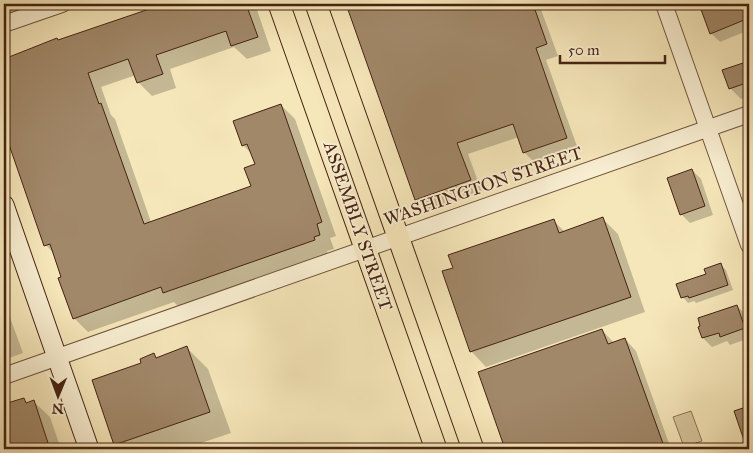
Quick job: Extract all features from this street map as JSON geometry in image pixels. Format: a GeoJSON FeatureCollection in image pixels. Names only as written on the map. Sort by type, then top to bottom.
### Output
{"type":"FeatureCollection","features":[{"type":"Feature","properties":{"kind":"main road","name":"ASSEMBLY STREET"},"geometry":{"type":"LineString","coordinates":[[279,4],[436,449]]}},
{"type":"Feature","properties":{"kind":"main road","name":"ASSEMBLY STREET"},"geometry":{"type":"LineString","coordinates":[[316,4],[473,449]]}},
{"type":"Feature","properties":{"kind":"main road"},"geometry":{"type":"LineString","coordinates":[[4,205],[52,360],[77,449]]}},
{"type":"Feature","properties":{"kind":"main road"},"geometry":{"type":"LineString","coordinates":[[4,241],[89,449]]}},
{"type":"Feature","properties":{"kind":"street"},"geometry":{"type":"LineString","coordinates":[[4,24],[62,4]]}},
{"type":"Feature","properties":{"kind":"street"},"geometry":{"type":"LineString","coordinates":[[664,4],[749,246]]}},
{"type":"Feature","properties":{"kind":"street","name":"WASHINGTON STREET"},"geometry":{"type":"LineString","coordinates":[[4,376],[749,114]]}},
{"type":"Feature","properties":{"kind":"shaded area"},"geometry":{"type":"Polygon","coordinates":[[[691,411],[702,441],[684,447],[673,417],[691,411]]]}},
{"type":"Feature","properties":{"kind":"building"},"geometry":{"type":"Polygon","coordinates":[[[164,4],[246,4],[258,37],[231,46],[226,31],[156,55],[163,74],[137,83],[128,59],[88,73],[99,104],[101,103],[144,224],[251,186],[244,168],[255,164],[247,144],[242,146],[233,121],[281,104],[322,222],[317,224],[320,235],[314,237],[315,240],[163,293],[161,287],[73,319],[58,278],[61,277],[50,244],[44,246],[4,130],[4,59],[57,38],[58,40],[164,4]]]}},
{"type":"Feature","properties":{"kind":"building"},"geometry":{"type":"Polygon","coordinates":[[[346,4],[533,4],[547,44],[536,48],[567,138],[523,153],[513,124],[457,143],[471,180],[415,200],[346,4]]]}},
{"type":"Feature","properties":{"kind":"building"},"geometry":{"type":"Polygon","coordinates":[[[699,4],[749,4],[749,18],[710,34],[699,4]]]}},
{"type":"Feature","properties":{"kind":"building"},"geometry":{"type":"Polygon","coordinates":[[[749,61],[749,82],[729,89],[722,70],[749,61]]]}},
{"type":"Feature","properties":{"kind":"building"},"geometry":{"type":"Polygon","coordinates":[[[692,169],[705,206],[680,215],[667,178],[692,169]]]}},
{"type":"Feature","properties":{"kind":"building"},"geometry":{"type":"Polygon","coordinates":[[[603,217],[631,297],[470,352],[442,271],[453,268],[448,255],[554,219],[559,233],[603,217]]]}},
{"type":"Feature","properties":{"kind":"building"},"geometry":{"type":"Polygon","coordinates":[[[721,263],[728,285],[689,298],[688,296],[681,298],[676,284],[706,274],[704,269],[721,263]]]}},
{"type":"Feature","properties":{"kind":"building"},"geometry":{"type":"Polygon","coordinates":[[[737,305],[745,328],[720,337],[719,333],[702,338],[698,327],[700,326],[698,318],[737,305]]]}},
{"type":"Feature","properties":{"kind":"building"},"geometry":{"type":"Polygon","coordinates":[[[602,329],[608,344],[625,338],[665,449],[505,449],[478,372],[602,329]]]}},
{"type":"Feature","properties":{"kind":"building"},"geometry":{"type":"Polygon","coordinates":[[[187,346],[210,412],[114,445],[92,380],[141,363],[140,359],[154,353],[156,358],[187,346]]]}},
{"type":"Feature","properties":{"kind":"building"},"geometry":{"type":"Polygon","coordinates":[[[24,398],[26,403],[34,400],[50,449],[4,449],[4,404],[24,398]]]}},
{"type":"Feature","properties":{"kind":"building"},"geometry":{"type":"Polygon","coordinates":[[[749,406],[749,449],[747,449],[734,411],[749,406]]]}}]}
